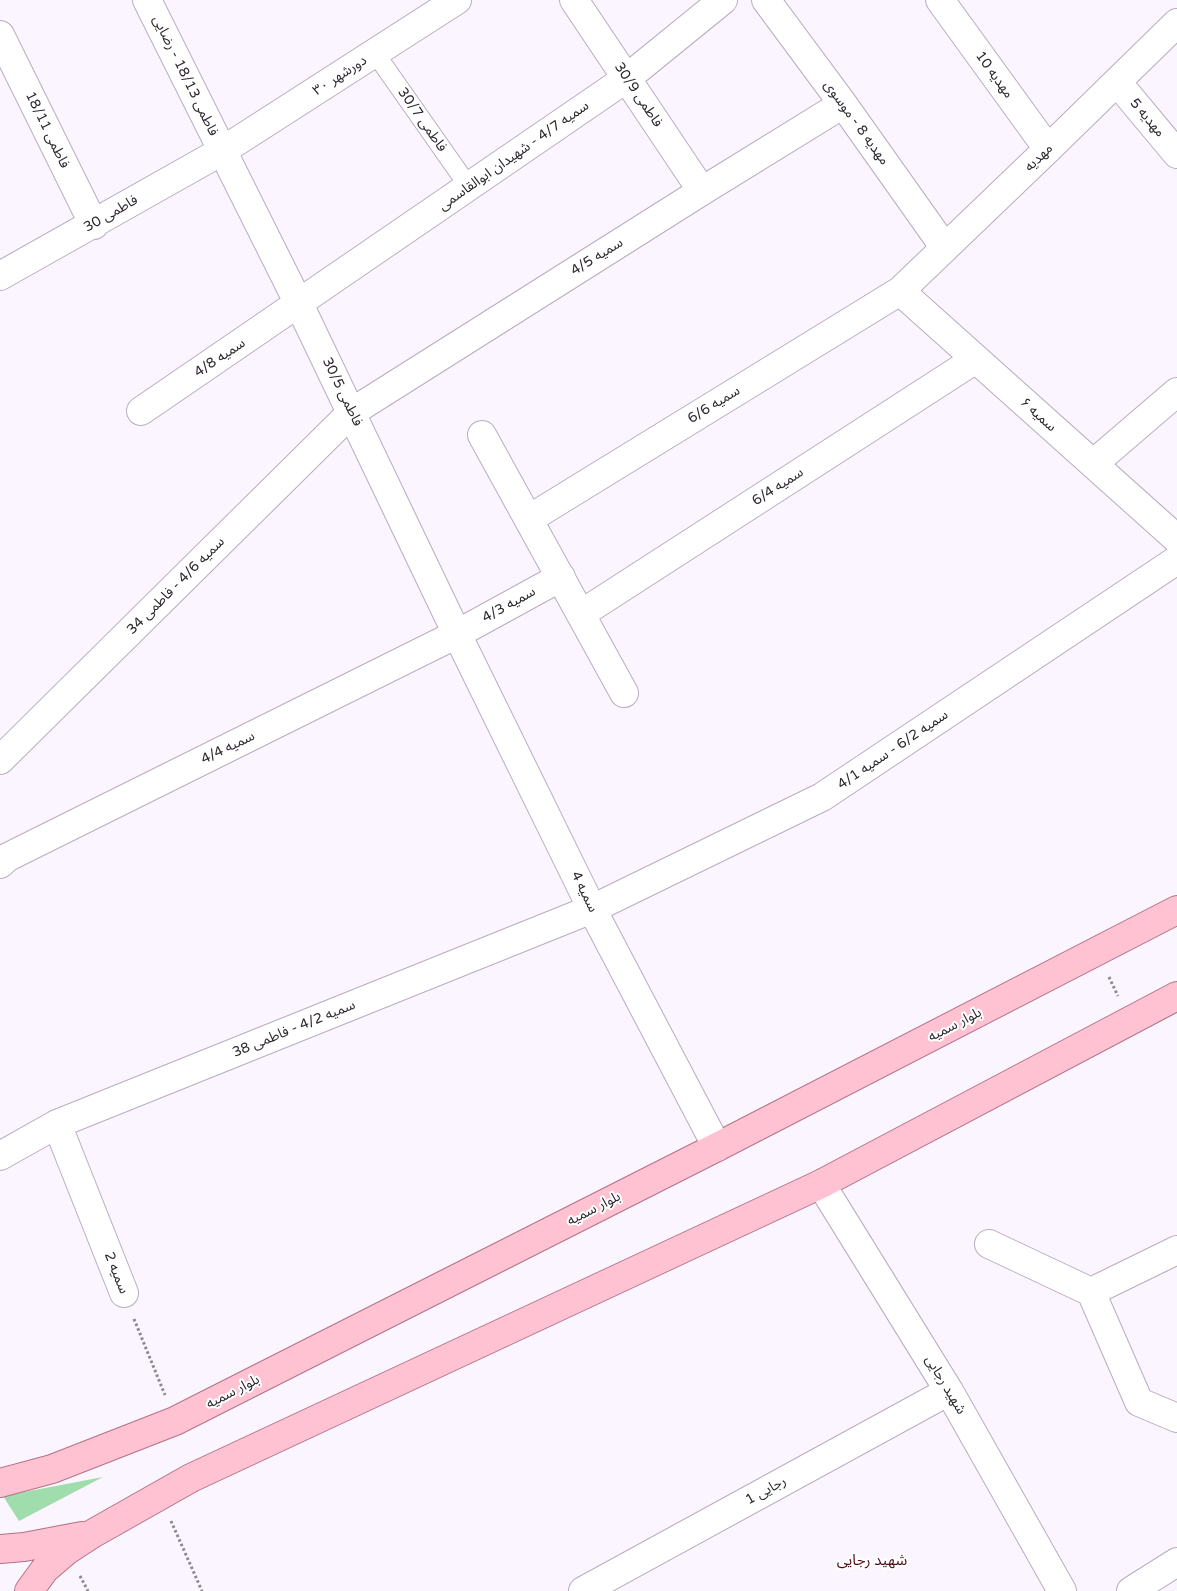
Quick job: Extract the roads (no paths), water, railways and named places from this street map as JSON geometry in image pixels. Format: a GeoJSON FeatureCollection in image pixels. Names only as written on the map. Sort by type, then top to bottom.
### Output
{"type":"FeatureCollection","features":[{"type":"Feature","properties":{"kind":"main road","name":"بلوار سمیه"},"geometry":{"type":"LineString","coordinates":[[0,1482],[52,1469],[175,1421],[717,1147],[1177,910]]}},
{"type":"Feature","properties":{"kind":"main road"},"geometry":{"type":"LineString","coordinates":[[29,1591],[45,1569],[66,1551],[92,1534],[192,1478],[821,1184],[1177,996]]}},
{"type":"Feature","properties":{"kind":"main road"},"geometry":{"type":"LineString","coordinates":[[0,1549],[24,1547],[92,1534]]}},
{"type":"Feature","properties":{"kind":"street","name":"فاطمی 18/13 - رضایی"},"geometry":{"type":"LineString","coordinates":[[147,0],[222,151]]}},
{"type":"Feature","properties":{"kind":"street","name":"فاطمی 30/9"},"geometry":{"type":"LineString","coordinates":[[574,0],[702,191]]}},
{"type":"Feature","properties":{"kind":"street","name":"سمیه 4/7 - شهیدان ابوالقاسمی"},"geometry":{"type":"LineString","coordinates":[[299,304],[627,78],[723,0]]}},
{"type":"Feature","properties":{"kind":"street","name":"مهدیه 8 - موسوی"},"geometry":{"type":"LineString","coordinates":[[766,0],[843,104],[945,248]]}},
{"type":"Feature","properties":{"kind":"street","name":"مهدیه 10"},"geometry":{"type":"LineString","coordinates":[[940,0],[1048,149]]}},
{"type":"Feature","properties":{"kind":"street","name":"دورشهر ۳۰"},"geometry":{"type":"LineString","coordinates":[[222,151],[375,53],[444,4]]}},
{"type":"Feature","properties":{"kind":"street","name":"مهدیه"},"geometry":{"type":"LineString","coordinates":[[900,291],[1177,23]]}},
{"type":"Feature","properties":{"kind":"street","name":"فاطمی 18/11"},"geometry":{"type":"LineString","coordinates":[[0,35],[94,225]]}},
{"type":"Feature","properties":{"kind":"street","name":"مهدیه 5"},"geometry":{"type":"LineString","coordinates":[[1117,82],[1177,154]]}},
{"type":"Feature","properties":{"kind":"street","name":"سمیه 4/5"},"geometry":{"type":"LineString","coordinates":[[352,412],[843,104]]}},
{"type":"Feature","properties":{"kind":"street","name":"فاطمی 30"},"geometry":{"type":"LineString","coordinates":[[0,276],[94,225],[222,151]]}},
{"type":"Feature","properties":{"kind":"street","name":"فاطمی 30/5"},"geometry":{"type":"LineString","coordinates":[[222,151],[352,412],[457,634]]}},
{"type":"Feature","properties":{"kind":"street","name":"سمیه ۶"},"geometry":{"type":"LineString","coordinates":[[900,291],[1177,539]]}},
{"type":"Feature","properties":{"kind":"street","name":"سمیه 6/6"},"geometry":{"type":"LineString","coordinates":[[529,519],[900,291]]}},
{"type":"Feature","properties":{"kind":"street","name":"سمیه 4/8"},"geometry":{"type":"LineString","coordinates":[[141,411],[299,304]]}},
{"type":"Feature","properties":{"kind":"street","name":"سمیه 6/4"},"geometry":{"type":"LineString","coordinates":[[581,614],[976,359]]}},
{"type":"Feature","properties":{"kind":"street"},"geometry":{"type":"LineString","coordinates":[[1093,464],[1177,392]]}},
{"type":"Feature","properties":{"kind":"street","name":"سمیه 4/6 - فاطمی 34"},"geometry":{"type":"LineString","coordinates":[[0,760],[352,412]]}},
{"type":"Feature","properties":{"kind":"street"},"geometry":{"type":"LineString","coordinates":[[482,435],[624,693]]}},
{"type":"Feature","properties":{"kind":"street","name":"سمیه 6/2 - سمیه 4/1"},"geometry":{"type":"LineString","coordinates":[[592,908],[822,797],[1177,560]]}},
{"type":"Feature","properties":{"kind":"street","name":"سمیه 4/3"},"geometry":{"type":"LineString","coordinates":[[457,634],[560,577]]}},
{"type":"Feature","properties":{"kind":"street","name":"سمیه 4/4"},"geometry":{"type":"LineString","coordinates":[[0,864],[8,857],[457,634]]}},
{"type":"Feature","properties":{"kind":"street","name":"سمیه 4"},"geometry":{"type":"LineString","coordinates":[[457,634],[592,908],[717,1147]]}},
{"type":"Feature","properties":{"kind":"street","name":"سمیه 4/2 - فاطمی 38"},"geometry":{"type":"LineString","coordinates":[[0,1156],[57,1124],[592,908]]}},
{"type":"Feature","properties":{"kind":"street","name":"سمیه 2"},"geometry":{"type":"LineString","coordinates":[[57,1124],[124,1293]]}},
{"type":"Feature","properties":{"kind":"street","name":"شهید رجایی"},"geometry":{"type":"LineString","coordinates":[[821,1184],[949,1391],[1062,1591]]}},
{"type":"Feature","properties":{"kind":"street"},"geometry":{"type":"LineString","coordinates":[[989,1244],[1090,1292],[1139,1402],[1177,1418]]}},
{"type":"Feature","properties":{"kind":"street"},"geometry":{"type":"LineString","coordinates":[[1090,1292],[1177,1250]]}},
{"type":"Feature","properties":{"kind":"street","name":"رجایی 1"},"geometry":{"type":"LineString","coordinates":[[582,1591],[949,1391]]}},
{"type":"Feature","properties":{"kind":"street"},"geometry":{"type":"LineString","coordinates":[[1131,1591],[1177,1562]]}},
{"type":"Feature","properties":{"kind":"lane","name":"فاطمی 30/7"},"geometry":{"type":"LineString","coordinates":[[375,53],[469,187]]}},
{"type":"Feature","properties":{"kind":"district","name":"شهید رجایی"},"geometry":{"type":"Point","coordinates":[872,1561]}}]}
